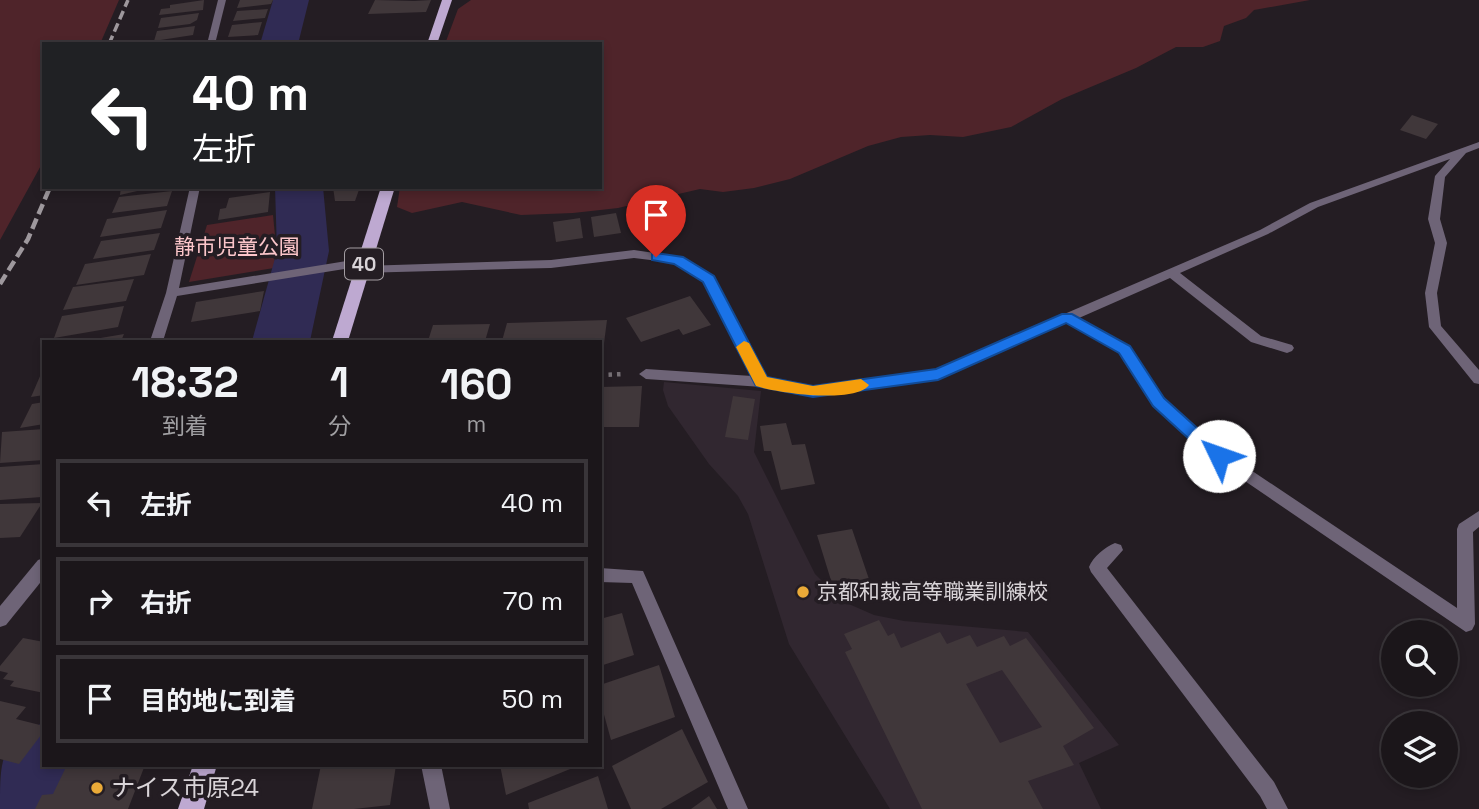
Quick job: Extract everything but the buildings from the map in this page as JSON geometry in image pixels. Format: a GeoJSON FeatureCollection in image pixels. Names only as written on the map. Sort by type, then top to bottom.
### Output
{"type":"FeatureCollection","features":[{"type":"Feature","properties":{"kind":"main road"},"geometry":{"type":"LineString","coordinates":[[433,42],[447,0]]}},
{"type":"Feature","properties":{"kind":"main road","name":"40"},"geometry":{"type":"LineString","coordinates":[[340,340],[387,189]]}},
{"type":"Feature","properties":{"kind":"main road"},"geometry":{"type":"LineString","coordinates":[[191,809],[204,767]]}},
{"type":"Feature","properties":{"kind":"street"},"geometry":{"type":"LineString","coordinates":[[212,42],[222,0]]}},
{"type":"Feature","properties":{"kind":"street"},"geometry":{"type":"LineString","coordinates":[[646,374],[762,382],[813,391],[938,374],[1264,232],[1314,205],[1479,145]]}},
{"type":"Feature","properties":{"kind":"street"},"geometry":{"type":"LineString","coordinates":[[1462,151],[1440,176],[1434,219],[1441,243],[1431,293],[1435,327],[1479,380]]}},
{"type":"Feature","properties":{"kind":"street"},"geometry":{"type":"LineString","coordinates":[[157,340],[172,293],[195,189]]}},
{"type":"Feature","properties":{"kind":"street"},"geometry":{"type":"LineString","coordinates":[[172,293],[331,268],[551,264],[634,254],[678,260],[709,279],[762,382]]}},
{"type":"Feature","properties":{"kind":"street"},"geometry":{"type":"LineString","coordinates":[[1170,272],[1256,339],[1287,348]]}},
{"type":"Feature","properties":{"kind":"street"},"geometry":{"type":"LineString","coordinates":[[1067,317],[1125,349],[1158,402],[1219,456],[1465,624],[1465,529],[1479,518]]}},
{"type":"Feature","properties":{"kind":"street"},"geometry":{"type":"LineString","coordinates":[[1115,550],[1097,566],[1267,789],[1278,809]]}},
{"type":"Feature","properties":{"kind":"street"},"geometry":{"type":"LineString","coordinates":[[0,619],[42,567]]}},
{"type":"Feature","properties":{"kind":"street"},"geometry":{"type":"LineString","coordinates":[[602,575],[637,576],[738,809]]}},
{"type":"Feature","properties":{"kind":"street"},"geometry":{"type":"LineString","coordinates":[[431,767],[440,809]]}},
{"type":"Feature","properties":{"kind":"shaded area","name":"京都和裁高等職業訓練校"},"geometry":{"type":"Polygon","coordinates":[[[664,382],[761,391],[754,452],[815,574],[842,601],[874,615],[904,621],[1028,632],[1119,745],[1079,763],[1101,809],[890,809],[789,644],[748,514],[738,496],[709,464],[668,406],[663,390],[664,382]]]}},
{"type":"Feature","properties":{"kind":"green space"},"geometry":{"type":"Polygon","coordinates":[[[0,0],[119,0],[101,42],[42,42],[42,164],[0,240],[0,0]]]}},
{"type":"Feature","properties":{"kind":"green space"},"geometry":{"type":"Polygon","coordinates":[[[471,0],[1310,0],[1254,10],[1246,18],[1224,26],[1220,41],[1203,47],[1176,47],[1136,68],[1062,99],[1011,127],[963,137],[901,137],[868,146],[790,179],[754,188],[723,192],[700,189],[618,208],[573,213],[521,215],[462,202],[412,213],[397,207],[400,189],[602,189],[602,42],[446,42],[458,9],[471,0]]]}},
{"type":"Feature","properties":{"kind":"green space","name":"静市児童公園"},"geometry":{"type":"Polygon","coordinates":[[[273,215],[276,246],[274,268],[189,282],[207,225],[273,215]]]}},
{"type":"Feature","properties":{"kind":"waterway"},"geometry":{"type":"LineString","coordinates":[[279,42],[291,0]]}},
{"type":"Feature","properties":{"kind":"waterway"},"geometry":{"type":"LineString","coordinates":[[281,340],[303,251],[299,189]]}},
{"type":"Feature","properties":{"kind":"waterway"},"geometry":{"type":"LineString","coordinates":[[13,809],[44,767]]}},
{"type":"Feature","properties":{"kind":"railway"},"geometry":{"type":"LineString","coordinates":[[110,42],[128,0]]}},
{"type":"Feature","properties":{"kind":"railway"},"geometry":{"type":"LineString","coordinates":[[0,284],[28,239],[49,189]]}},
{"type":"Feature","properties":{"kind":"slow traffic"},"geometry":{"type":"LineString","coordinates":[[744,347],[762,382],[813,391],[861,385]]}},
{"type":"Feature","properties":{"kind":"place","name":"京都和裁高等職業訓練校"},"geometry":{"type":"Point","coordinates":[803,592]}},
{"type":"Feature","properties":{"kind":"place","name":"ナイス市原24"},"geometry":{"type":"Point","coordinates":[97,788]}},
{"type":"Feature","properties":{"kind":"route"},"geometry":{"type":"LineString","coordinates":[[656,257],[678,260],[709,279],[762,382],[813,391],[938,374],[1067,317],[1125,349],[1158,402],[1219,456]]}}]}
